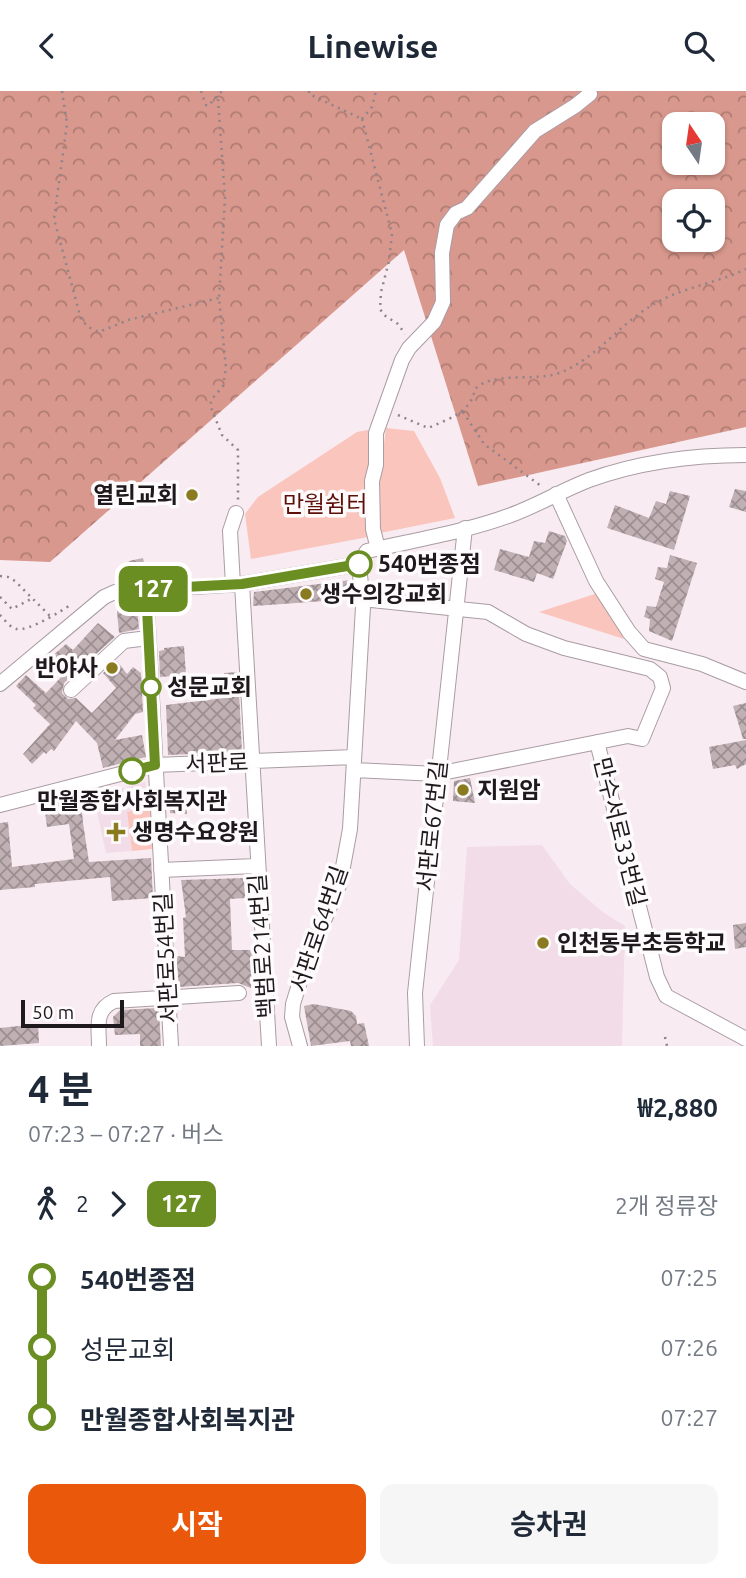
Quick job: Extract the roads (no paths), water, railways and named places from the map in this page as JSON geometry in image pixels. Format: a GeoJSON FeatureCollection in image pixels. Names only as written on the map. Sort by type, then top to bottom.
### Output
{"type":"FeatureCollection","features":[{"type":"Feature","properties":{"kind":"street"},"geometry":{"type":"LineString","coordinates":[[378,549],[373,529],[372,481],[376,465],[376,433],[402,360],[409,348],[434,322],[443,302],[445,292],[442,253],[447,225],[456,213],[467,208],[535,131],[590,94]]}},
{"type":"Feature","properties":{"kind":"street"},"geometry":{"type":"LineString","coordinates":[[0,684],[104,597],[115,592],[238,584],[359,564],[367,551],[512,515],[556,494],[618,471],[703,455],[746,455]]}},
{"type":"Feature","properties":{"kind":"street"},"geometry":{"type":"LineString","coordinates":[[556,494],[596,581],[629,632],[644,649],[702,664],[746,683]]}},
{"type":"Feature","properties":{"kind":"street","name":"백범로214번길"},"geometry":{"type":"LineString","coordinates":[[236,513],[230,531],[238,584],[252,761],[269,1046]]}},
{"type":"Feature","properties":{"kind":"street","name":"서판로67번길"},"geometry":{"type":"LineString","coordinates":[[416,1046],[415,993],[465,528]]}},
{"type":"Feature","properties":{"kind":"street","name":"서판로64번길"},"geometry":{"type":"LineString","coordinates":[[300,1046],[292,1017],[293,1004],[305,965],[340,883],[350,829],[362,599],[359,564]]}},
{"type":"Feature","properties":{"kind":"street","name":"서판로54번길"},"geometry":{"type":"LineString","coordinates":[[146,589],[171,1046]]}},
{"type":"Feature","properties":{"kind":"street"},"geometry":{"type":"LineString","coordinates":[[362,599],[458,607]]}},
{"type":"Feature","properties":{"kind":"street","name":"서판로"},"geometry":{"type":"LineString","coordinates":[[0,804],[155,765],[252,761],[354,763],[437,774],[628,736],[642,739],[663,688],[660,677],[650,669],[564,648],[526,634],[488,612],[458,607]]}},
{"type":"Feature","properties":{"kind":"street"},"geometry":{"type":"LineString","coordinates":[[71,689],[124,641],[148,638]]}},
{"type":"Feature","properties":{"kind":"street","name":"만수서로33번길"},"geometry":{"type":"LineString","coordinates":[[597,742],[657,977],[666,996],[746,1039]]}},
{"type":"Feature","properties":{"kind":"street","name":"서판로54번길"},"geometry":{"type":"LineString","coordinates":[[161,870],[257,866]]}},
{"type":"Feature","properties":{"kind":"street"},"geometry":{"type":"LineString","coordinates":[[99,1046],[100,1014],[104,1006],[114,1001],[239,993]]}},
{"type":"Feature","properties":{"kind":"place","name":"열린교회"},"geometry":{"type":"Point","coordinates":[192,495]}},
{"type":"Feature","properties":{"kind":"place","name":"540번종점"},"geometry":{"type":"Point","coordinates":[359,564]}},
{"type":"Feature","properties":{"kind":"place","name":"생수의강교회"},"geometry":{"type":"Point","coordinates":[306,594]}},
{"type":"Feature","properties":{"kind":"place","name":"반야사"},"geometry":{"type":"Point","coordinates":[112,668]}},
{"type":"Feature","properties":{"kind":"place","name":"성문교회"},"geometry":{"type":"Point","coordinates":[151,687]}},
{"type":"Feature","properties":{"kind":"place","name":"만월종합사회복지관"},"geometry":{"type":"Point","coordinates":[132,771]}},
{"type":"Feature","properties":{"kind":"place","name":"지원암"},"geometry":{"type":"Point","coordinates":[463,790]}},
{"type":"Feature","properties":{"kind":"place","name":"생명수요양원"},"geometry":{"type":"Point","coordinates":[116,832]}},
{"type":"Feature","properties":{"kind":"place","name":"인천동부초등학교"},"geometry":{"type":"Point","coordinates":[543,943]}},
{"type":"Feature","properties":{"kind":"park label","name":"만월쉼터"},"geometry":{"type":"Point","coordinates":[325,504]}}]}
